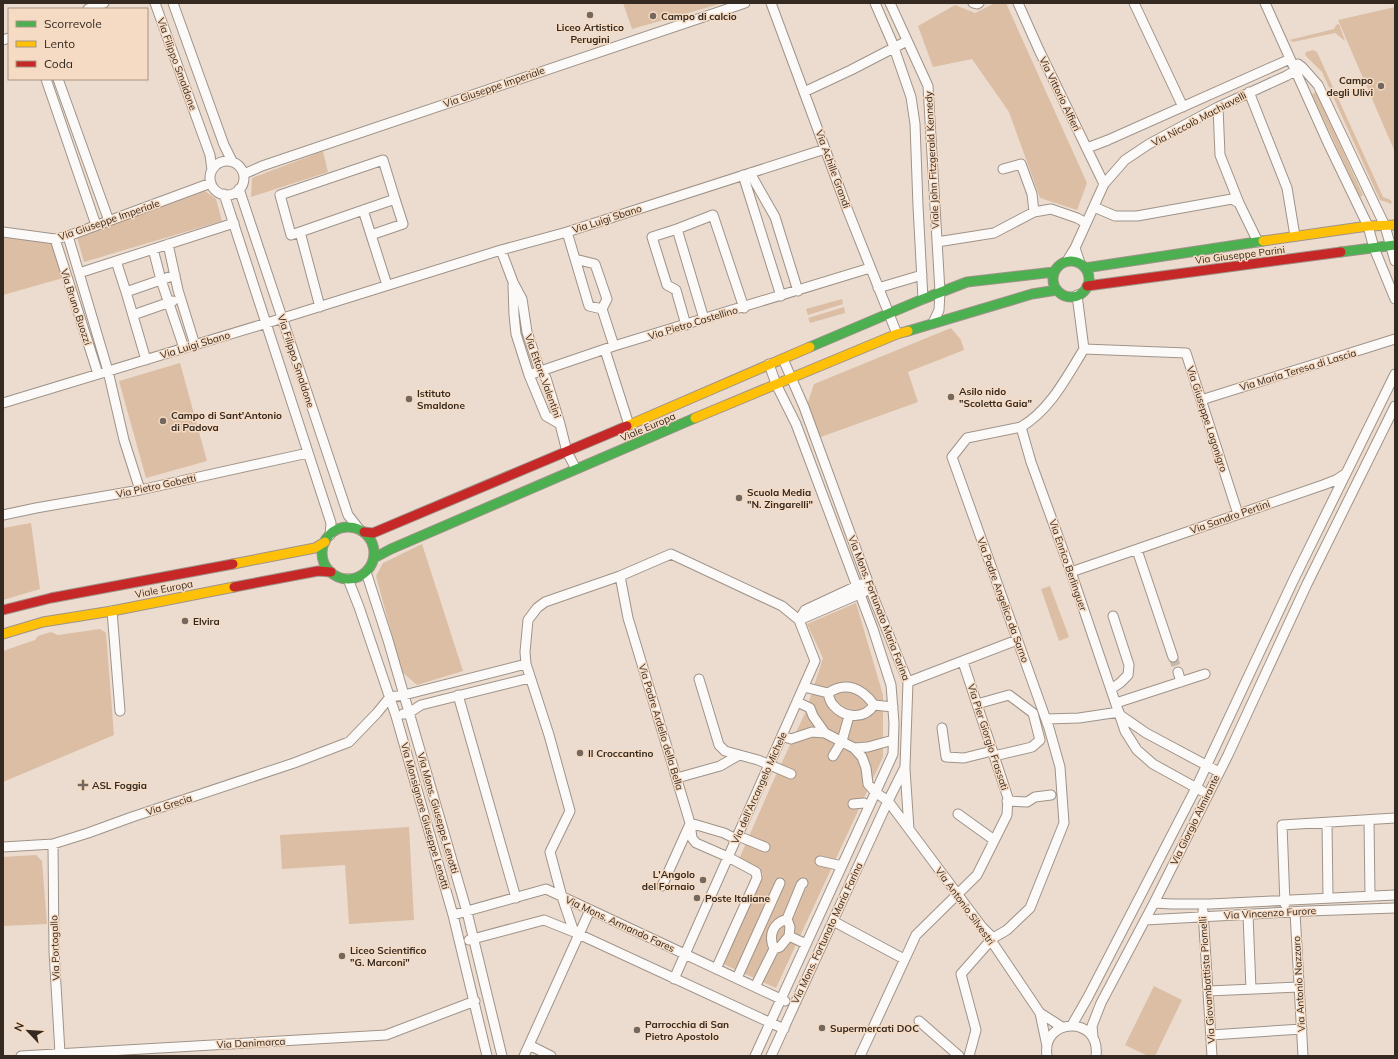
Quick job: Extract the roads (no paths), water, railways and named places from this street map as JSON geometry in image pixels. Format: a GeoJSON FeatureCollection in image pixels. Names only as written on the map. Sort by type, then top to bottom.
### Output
{"type":"FeatureCollection","features":[{"type":"Feature","properties":{"kind":"street"},"geometry":{"type":"LineString","coordinates":[[91,8],[104,3]]}},
{"type":"Feature","properties":{"kind":"street","name":"Via Filippo Smaldone"},"geometry":{"type":"LineString","coordinates":[[155,3],[210,155],[212,170]]}},
{"type":"Feature","properties":{"kind":"street","name":"Via Filippo Smaldone"},"geometry":{"type":"LineString","coordinates":[[173,3],[232,162]]}},
{"type":"Feature","properties":{"kind":"street","name":"Via Giuseppe Imperiale"},"geometry":{"type":"LineString","coordinates":[[244,174],[269,163],[745,3]]}},
{"type":"Feature","properties":{"kind":"street","name":"Via Achille Grandi"},"geometry":{"type":"LineString","coordinates":[[771,3],[848,211],[897,334]]}},
{"type":"Feature","properties":{"kind":"street","name":"Viale John Fitzgerald Kennedy"},"geometry":{"type":"LineString","coordinates":[[875,3],[894,48],[911,97],[915,124],[923,299]]}},
{"type":"Feature","properties":{"kind":"street","name":"Viale John Fitzgerald Kennedy"},"geometry":{"type":"LineString","coordinates":[[890,3],[928,86],[940,292],[939,310],[933,323]]}},
{"type":"Feature","properties":{"kind":"street"},"geometry":{"type":"LineString","coordinates":[[973,3],[979,3]]}},
{"type":"Feature","properties":{"kind":"street","name":"Via Vittorio Alfieri"},"geometry":{"type":"LineString","coordinates":[[1018,3],[1039,50],[1104,184]]}},
{"type":"Feature","properties":{"kind":"street"},"geometry":{"type":"LineString","coordinates":[[1134,3],[1183,107]]}},
{"type":"Feature","properties":{"kind":"street"},"geometry":{"type":"LineString","coordinates":[[1265,3],[1290,59],[1299,69],[1318,85],[1385,226],[1393,246],[1395,261]]}},
{"type":"Feature","properties":{"kind":"street"},"geometry":{"type":"LineString","coordinates":[[804,92],[907,41]]}},
{"type":"Feature","properties":{"kind":"street","name":"Via Niccolò Machiavelli"},"geometry":{"type":"LineString","coordinates":[[1087,148],[1290,59]]}},
{"type":"Feature","properties":{"kind":"street"},"geometry":{"type":"LineString","coordinates":[[1299,69],[1368,226],[1374,248],[1395,298]]}},
{"type":"Feature","properties":{"kind":"street","name":"Via Niccolò Machiavelli"},"geometry":{"type":"LineString","coordinates":[[1067,261],[1075,248],[1104,184],[1125,160],[1149,144],[1218,107],[1299,69]]}},
{"type":"Feature","properties":{"kind":"street"},"geometry":{"type":"LineString","coordinates":[[46,80],[96,225]]}},
{"type":"Feature","properties":{"kind":"street"},"geometry":{"type":"LineString","coordinates":[[58,80],[109,221]]}},
{"type":"Feature","properties":{"kind":"street"},"geometry":{"type":"LineString","coordinates":[[1249,92],[1287,188],[1295,236]]}},
{"type":"Feature","properties":{"kind":"street"},"geometry":{"type":"LineString","coordinates":[[1218,107],[1220,155],[1239,203],[1258,242]]}},
{"type":"Feature","properties":{"kind":"street","name":"Via Luigi Sbano"},"geometry":{"type":"LineString","coordinates":[[3,402],[282,319],[501,250],[567,232],[826,149]]}},
{"type":"Feature","properties":{"kind":"street"},"geometry":{"type":"LineString","coordinates":[[371,235],[403,224],[384,160],[280,195],[291,235],[395,199]]}},
{"type":"Feature","properties":{"kind":"street"},"geometry":{"type":"LineString","coordinates":[[221,162],[232,162],[241,168],[244,174],[242,185],[235,192],[224,194],[214,187],[210,177],[212,170],[221,162]]}},
{"type":"Feature","properties":{"kind":"street"},"geometry":{"type":"LineString","coordinates":[[1003,169],[1021,164],[1032,194],[1034,212]]}},
{"type":"Feature","properties":{"kind":"street"},"geometry":{"type":"LineString","coordinates":[[746,174],[776,217],[798,291]]}},
{"type":"Feature","properties":{"kind":"street"},"geometry":{"type":"LineString","coordinates":[[746,174],[781,296]]}},
{"type":"Feature","properties":{"kind":"street","name":"Via Giuseppe Imperiale"},"geometry":{"type":"LineString","coordinates":[[3,232],[55,239],[68,236],[212,183]]}},
{"type":"Feature","properties":{"kind":"street","name":"Via Filippo Smaldone"},"geometry":{"type":"LineString","coordinates":[[239,189],[344,504],[348,515],[362,531]]}},
{"type":"Feature","properties":{"kind":"street","name":"Via Filippo Smaldone"},"geometry":{"type":"LineString","coordinates":[[224,194],[331,523],[327,539]]}},
{"type":"Feature","properties":{"kind":"street"},"geometry":{"type":"LineString","coordinates":[[1094,207],[1115,216],[1138,216],[1232,199],[1239,203]]}},
{"type":"Feature","properties":{"kind":"street"},"geometry":{"type":"LineString","coordinates":[[937,242],[994,233],[1034,212],[1051,209],[1077,218],[1086,223]]}},
{"type":"Feature","properties":{"kind":"street"},"geometry":{"type":"LineString","coordinates":[[363,210],[387,285]]}},
{"type":"Feature","properties":{"kind":"street"},"geometry":{"type":"LineString","coordinates":[[686,325],[676,290],[667,285],[652,237],[713,215],[744,308]]}},
{"type":"Feature","properties":{"kind":"street"},"geometry":{"type":"LineString","coordinates":[[79,273],[234,223]]}},
{"type":"Feature","properties":{"kind":"street","name":"Via Giuseppe Parini"},"geometry":{"type":"LineString","coordinates":[[1082,266],[1368,226],[1395,225]]}},
{"type":"Feature","properties":{"kind":"street"},"geometry":{"type":"LineString","coordinates":[[677,228],[704,320]]}},
{"type":"Feature","properties":{"kind":"street"},"geometry":{"type":"LineString","coordinates":[[300,232],[320,307]]}},
{"type":"Feature","properties":{"kind":"street"},"geometry":{"type":"LineString","coordinates":[[567,232],[589,306],[602,309]]}},
{"type":"Feature","properties":{"kind":"street","name":"Via Bruno Buozzi"},"geometry":{"type":"LineString","coordinates":[[68,236],[108,371],[124,440],[140,490]]}},
{"type":"Feature","properties":{"kind":"street"},"geometry":{"type":"LineString","coordinates":[[765,244],[782,238]]}},
{"type":"Feature","properties":{"kind":"street","name":"Via Bruno Buozzi"},"geometry":{"type":"LineString","coordinates":[[55,239],[98,374]]}},
{"type":"Feature","properties":{"kind":"street"},"geometry":{"type":"LineString","coordinates":[[168,244],[181,298],[195,345]]}},
{"type":"Feature","properties":{"kind":"street","name":"Via Giuseppe Parini"},"geometry":{"type":"LineString","coordinates":[[1087,286],[1393,246]]}},
{"type":"Feature","properties":{"kind":"street"},"geometry":{"type":"LineString","coordinates":[[1075,248],[1088,277],[1087,286],[1081,293],[1071,297],[1066,296],[1057,290],[1053,280],[1054,272],[1059,265],[1067,261],[1074,261],[1082,266]]}},
{"type":"Feature","properties":{"kind":"street"},"geometry":{"type":"LineString","coordinates":[[153,249],[161,280],[184,348]]}},
{"type":"Feature","properties":{"kind":"street","name":"Via Ettore Valentini"},"geometry":{"type":"LineString","coordinates":[[501,250],[513,282],[522,299],[525,325],[540,371],[546,378],[567,452],[576,470]]}},
{"type":"Feature","properties":{"kind":"street"},"geometry":{"type":"LineString","coordinates":[[575,259],[595,264],[607,299],[602,309],[629,425]]}},
{"type":"Feature","properties":{"kind":"street"},"geometry":{"type":"LineString","coordinates":[[116,261],[146,360]]}},
{"type":"Feature","properties":{"kind":"street","name":"Via Pietro Castellino"},"geometry":{"type":"LineString","coordinates":[[529,375],[610,348],[870,268]]}},
{"type":"Feature","properties":{"kind":"street"},"geometry":{"type":"LineString","coordinates":[[923,299],[967,282],[1054,272]]}},
{"type":"Feature","properties":{"kind":"street"},"geometry":{"type":"LineString","coordinates":[[126,292],[175,275]]}},
{"type":"Feature","properties":{"kind":"street"},"geometry":{"type":"LineString","coordinates":[[878,288],[922,275]]}},
{"type":"Feature","properties":{"kind":"street","name":"Via Ettore Valentini"},"geometry":{"type":"LineString","coordinates":[[513,282],[516,334],[529,375],[546,416],[560,424]]}},
{"type":"Feature","properties":{"kind":"street"},"geometry":{"type":"LineString","coordinates":[[933,323],[1032,294],[1057,290]]}},
{"type":"Feature","properties":{"kind":"street"},"geometry":{"type":"LineString","coordinates":[[1077,295],[1084,349]]}},
{"type":"Feature","properties":{"kind":"street"},"geometry":{"type":"LineString","coordinates":[[133,315],[181,298]]}},
{"type":"Feature","properties":{"kind":"street","name":"Viale Europa"},"geometry":{"type":"LineString","coordinates":[[362,531],[373,533],[383,529],[708,392],[769,364],[923,299]]}},
{"type":"Feature","properties":{"kind":"street","name":"Viale Europa"},"geometry":{"type":"LineString","coordinates":[[374,558],[391,549],[776,384],[897,334],[933,323]]}},
{"type":"Feature","properties":{"kind":"street","name":"Via Maria Teresa di Lascia"},"geometry":{"type":"LineString","coordinates":[[1201,400],[1395,339]]}},
{"type":"Feature","properties":{"kind":"street","name":"Via Giuseppe Lagonigro"},"geometry":{"type":"LineString","coordinates":[[1084,349],[1186,353],[1238,514]]}},
{"type":"Feature","properties":{"kind":"street","name":"Via Padre Angelico da Sarno"},"geometry":{"type":"LineString","coordinates":[[982,927],[993,938],[1007,930],[1030,908],[1064,823],[1060,767],[1046,719],[952,457],[967,438],[1021,427],[1029,423],[1047,406],[1084,349]]}},
{"type":"Feature","properties":{"kind":"street","name":"Via Mons. Fortunato Maria Farina"},"geometry":{"type":"LineString","coordinates":[[771,1056],[888,801],[905,768],[908,682],[869,585],[804,407],[783,359]]}},
{"type":"Feature","properties":{"kind":"street","name":"Via Mons. Fortunato Maria Farina"},"geometry":{"type":"LineString","coordinates":[[755,1056],[893,754],[894,723],[891,685],[873,629],[796,424],[776,384],[769,364]]}},
{"type":"Feature","properties":{"kind":"street"},"geometry":{"type":"LineString","coordinates":[[1118,710],[1146,732],[1207,765],[1294,579],[1395,374]]}},
{"type":"Feature","properties":{"kind":"street"},"geometry":{"type":"LineString","coordinates":[[1220,772],[1307,584],[1395,406]]}},
{"type":"Feature","properties":{"kind":"street","name":"Via Enrico Berlinguer"},"geometry":{"type":"LineString","coordinates":[[1021,427],[1031,462],[1072,572],[1125,732],[1137,750],[1153,764],[1174,774],[1208,794]]}},
{"type":"Feature","properties":{"kind":"street","name":"Via Pietro Gobetti"},"geometry":{"type":"LineString","coordinates":[[3,515],[140,490],[308,453]]}},
{"type":"Feature","properties":{"kind":"street","name":"Via Sandro Pertini"},"geometry":{"type":"LineString","coordinates":[[1072,572],[1323,485],[1336,480],[1346,473]]}},
{"type":"Feature","properties":{"kind":"street"},"geometry":{"type":"LineString","coordinates":[[1323,485],[1328,490],[1332,502]]}},
{"type":"Feature","properties":{"kind":"street"},"geometry":{"type":"LineString","coordinates":[[350,527],[362,531],[368,536],[373,544],[374,558],[372,564],[366,572],[357,578],[348,579],[338,577],[331,572],[324,562],[322,552],[327,539],[339,529],[350,527]]}},
{"type":"Feature","properties":{"kind":"street","name":"Viale Europa"},"geometry":{"type":"LineString","coordinates":[[3,610],[44,599],[314,548],[327,539]]}},
{"type":"Feature","properties":{"kind":"street"},"geometry":{"type":"LineString","coordinates":[[1137,550],[1173,657]]}},
{"type":"Feature","properties":{"kind":"street"},"geometry":{"type":"LineString","coordinates":[[576,934],[562,897],[550,852],[570,811],[550,735],[526,664],[525,652],[528,620],[537,608],[545,602],[620,576],[671,554],[782,606],[799,620],[805,610],[869,585]]}},
{"type":"Feature","properties":{"kind":"street","name":"Viale Europa"},"geometry":{"type":"LineString","coordinates":[[3,634],[43,622],[112,611],[318,571],[331,572]]}},
{"type":"Feature","properties":{"kind":"street","name":"Via Mons. Giuseppe Lenotti"},"geometry":{"type":"LineString","coordinates":[[366,572],[386,632],[467,912],[502,1056]]}},
{"type":"Feature","properties":{"kind":"street","name":"Via Padre Ardelio della Bella"},"geometry":{"type":"LineString","coordinates":[[620,576],[628,618],[690,823],[692,838],[696,843],[728,857],[756,872],[757,878],[716,969]]}},
{"type":"Feature","properties":{"kind":"street","name":"Via Monsignore Giuseppe Lenotti"},"geometry":{"type":"LineString","coordinates":[[348,579],[396,716],[453,915],[475,1001],[487,1056]]}},
{"type":"Feature","properties":{"kind":"street"},"geometry":{"type":"LineString","coordinates":[[112,611],[120,711]]}},
{"type":"Feature","properties":{"kind":"street"},"geometry":{"type":"LineString","coordinates":[[1111,689],[1128,675],[1130,665],[1113,616]]}},
{"type":"Feature","properties":{"kind":"street","name":"Via dell'Arcangelo Michele"},"geometry":{"type":"LineString","coordinates":[[674,979],[815,661],[799,620]]}},
{"type":"Feature","properties":{"kind":"street"},"geometry":{"type":"LineString","coordinates":[[908,682],[1017,640]]}},
{"type":"Feature","properties":{"kind":"street","name":"Via Pier Giorgio Frassati"},"geometry":{"type":"LineString","coordinates":[[860,1056],[916,935],[977,875],[1007,815],[1008,798],[963,662]]}},
{"type":"Feature","properties":{"kind":"street"},"geometry":{"type":"LineString","coordinates":[[390,697],[404,695],[526,664]]}},
{"type":"Feature","properties":{"kind":"street"},"geometry":{"type":"LineString","coordinates":[[1178,672],[1181,682]]}},
{"type":"Feature","properties":{"kind":"street"},"geometry":{"type":"LineString","coordinates":[[1046,719],[1079,718],[1118,710],[1181,682],[1205,674]]}},
{"type":"Feature","properties":{"kind":"street"},"geometry":{"type":"LineString","coordinates":[[396,716],[409,713],[421,705],[530,678]]}},
{"type":"Feature","properties":{"kind":"street"},"geometry":{"type":"LineString","coordinates":[[699,679],[720,746],[725,751],[769,764],[791,774]]}},
{"type":"Feature","properties":{"kind":"street"},"geometry":{"type":"LineString","coordinates":[[461,680],[462,695],[516,898]]}},
{"type":"Feature","properties":{"kind":"street"},"geometry":{"type":"LineString","coordinates":[[804,687],[828,693],[834,689],[844,687],[854,688],[868,697],[874,705],[893,707]]}},
{"type":"Feature","properties":{"kind":"street"},"geometry":{"type":"LineString","coordinates":[[828,693],[832,704],[849,716],[864,714],[871,710],[874,705]]}},
{"type":"Feature","properties":{"kind":"street"},"geometry":{"type":"LineString","coordinates":[[942,728],[946,757],[964,758],[1032,747],[1040,740],[1033,713],[1010,695],[977,704]]}},
{"type":"Feature","properties":{"kind":"street","name":"Via Grecia"},"geometry":{"type":"LineString","coordinates":[[3,847],[53,844],[294,763],[350,742],[390,697]]}},
{"type":"Feature","properties":{"kind":"street"},"geometry":{"type":"LineString","coordinates":[[797,702],[810,708],[813,716],[825,733]]}},
{"type":"Feature","properties":{"kind":"street"},"geometry":{"type":"LineString","coordinates":[[833,756],[842,742],[849,716]]}},
{"type":"Feature","properties":{"kind":"street"},"geometry":{"type":"LineString","coordinates":[[782,736],[791,739],[812,732],[825,733],[854,748],[862,757],[866,768],[868,784],[875,792]]}},
{"type":"Feature","properties":{"kind":"street"},"geometry":{"type":"LineString","coordinates":[[854,748],[868,747],[893,740]]}},
{"type":"Feature","properties":{"kind":"street"},"geometry":{"type":"LineString","coordinates":[[676,778],[720,766],[739,755]]}},
{"type":"Feature","properties":{"kind":"street","name":"Via Giorgio Almirante"},"geometry":{"type":"LineString","coordinates":[[1072,1025],[1088,998],[1207,765],[1220,772],[1154,903],[1101,1003],[1092,1026],[1093,1037],[1096,1045],[1096,1056]]}},
{"type":"Feature","properties":{"kind":"street"},"geometry":{"type":"LineString","coordinates":[[905,768],[909,829]]}},
{"type":"Feature","properties":{"kind":"street","name":"Via Antonio Silvestri"},"geometry":{"type":"LineString","coordinates":[[875,792],[888,801],[909,829],[982,927],[1040,1013],[1047,1046],[1047,1056]]}},
{"type":"Feature","properties":{"kind":"street"},"geometry":{"type":"LineString","coordinates":[[1007,801],[1026,802],[1035,797],[1051,795]]}},
{"type":"Feature","properties":{"kind":"street"},"geometry":{"type":"LineString","coordinates":[[853,804],[864,803],[869,806]]}},
{"type":"Feature","properties":{"kind":"street"},"geometry":{"type":"LineString","coordinates":[[958,814],[994,840]]}},
{"type":"Feature","properties":{"kind":"street"},"geometry":{"type":"LineString","coordinates":[[1328,897],[1327,822],[1395,818]]}},
{"type":"Feature","properties":{"kind":"street"},"geometry":{"type":"LineString","coordinates":[[1369,820],[1370,896]]}},
{"type":"Feature","properties":{"kind":"street","name":"Via Antonio Nazzaro"},"geometry":{"type":"LineString","coordinates":[[1303,1056],[1299,987],[1291,912],[1285,900],[1282,826],[1327,822]]}},
{"type":"Feature","properties":{"kind":"street"},"geometry":{"type":"LineString","coordinates":[[662,886],[690,823],[765,847]]}},
{"type":"Feature","properties":{"kind":"street","name":"Via Portogallo"},"geometry":{"type":"LineString","coordinates":[[53,844],[54,951],[60,1053]]}},
{"type":"Feature","properties":{"kind":"street"},"geometry":{"type":"LineString","coordinates":[[820,860],[842,866]]}},
{"type":"Feature","properties":{"kind":"street"},"geometry":{"type":"LineString","coordinates":[[737,978],[780,883]]}},
{"type":"Feature","properties":{"kind":"street"},"geometry":{"type":"LineString","coordinates":[[774,949],[780,947],[789,936],[790,927],[787,919],[803,883]]}},
{"type":"Feature","properties":{"kind":"street","name":"Via Mons. Armando Fares"},"geometry":{"type":"LineString","coordinates":[[453,915],[546,889],[794,1005]]}},
{"type":"Feature","properties":{"kind":"street","name":"Via Vincenzo Furore"},"geometry":{"type":"LineString","coordinates":[[1154,903],[1203,904],[1395,895]]}},
{"type":"Feature","properties":{"kind":"street","name":"Via Giovambattista Piomelli"},"geometry":{"type":"LineString","coordinates":[[1203,904],[1212,1056]]}},
{"type":"Feature","properties":{"kind":"street","name":"Via Vincenzo Furore"},"geometry":{"type":"LineString","coordinates":[[1145,920],[1203,916],[1395,908]]}},
{"type":"Feature","properties":{"kind":"street"},"geometry":{"type":"LineString","coordinates":[[524,1056],[576,934],[590,910]]}},
{"type":"Feature","properties":{"kind":"street"},"geometry":{"type":"LineString","coordinates":[[1248,915],[1251,989]]}},
{"type":"Feature","properties":{"kind":"street"},"geometry":{"type":"LineString","coordinates":[[756,987],[774,949],[771,938],[772,930],[781,921],[787,919]]}},
{"type":"Feature","properties":{"kind":"street"},"geometry":{"type":"LineString","coordinates":[[460,942],[544,920],[784,1029]]}},
{"type":"Feature","properties":{"kind":"street"},"geometry":{"type":"LineString","coordinates":[[833,921],[904,959]]}},
{"type":"Feature","properties":{"kind":"street"},"geometry":{"type":"LineString","coordinates":[[761,926],[772,930]]}},
{"type":"Feature","properties":{"kind":"street"},"geometry":{"type":"LineString","coordinates":[[789,936],[806,944]]}},
{"type":"Feature","properties":{"kind":"street"},"geometry":{"type":"LineString","coordinates":[[969,1056],[976,1030],[961,974],[991,940]]}},
{"type":"Feature","properties":{"kind":"street"},"geometry":{"type":"LineString","coordinates":[[1208,991],[1299,987]]}},
{"type":"Feature","properties":{"kind":"street","name":"Via Danimarca"},"geometry":{"type":"LineString","coordinates":[[21,1056],[386,1035],[475,1001]]}},
{"type":"Feature","properties":{"kind":"street","name":"Via Antonio Silvestri"},"geometry":{"type":"LineString","coordinates":[[1040,1013],[1062,1027]]}},
{"type":"Feature","properties":{"kind":"street"},"geometry":{"type":"LineString","coordinates":[[918,1021],[959,1056]]}},
{"type":"Feature","properties":{"kind":"street"},"geometry":{"type":"LineString","coordinates":[[1047,1046],[1052,1036],[1062,1027],[1072,1025],[1087,1030],[1093,1037]]}},
{"type":"Feature","properties":{"kind":"street"},"geometry":{"type":"LineString","coordinates":[[1211,1035],[1302,1029]]}},
{"type":"Feature","properties":{"kind":"street"},"geometry":{"type":"LineString","coordinates":[[529,1046],[551,1056]]}},
{"type":"Feature","properties":{"kind":"tunnel"},"geometry":{"type":"LineString","coordinates":[[1173,657],[1178,672]]}},
{"type":"Feature","properties":{"kind":"place","name":"Liceo Artistico Perugini"},"geometry":{"type":"Point","coordinates":[590,15]}},
{"type":"Feature","properties":{"kind":"place","name":"Campo di calcio"},"geometry":{"type":"Point","coordinates":[653,16]}},
{"type":"Feature","properties":{"kind":"place","name":"Campo degli Ulivi"},"geometry":{"type":"Point","coordinates":[1381,86]}},
{"type":"Feature","properties":{"kind":"place","name":"Asilo nido \"Scoletta Gaia\""},"geometry":{"type":"Point","coordinates":[951,397]}},
{"type":"Feature","properties":{"kind":"place","name":"Istituto Smaldone"},"geometry":{"type":"Point","coordinates":[409,399]}},
{"type":"Feature","properties":{"kind":"place","name":"Campo di Sant'Antonio di Padova"},"geometry":{"type":"Point","coordinates":[163,421]}},
{"type":"Feature","properties":{"kind":"place","name":"Scuola Media \"N. Zingarelli\""},"geometry":{"type":"Point","coordinates":[739,498]}},
{"type":"Feature","properties":{"kind":"place","name":"Elvira"},"geometry":{"type":"Point","coordinates":[185,621]}},
{"type":"Feature","properties":{"kind":"place","name":"Il Croccantino"},"geometry":{"type":"Point","coordinates":[580,753]}},
{"type":"Feature","properties":{"kind":"place","name":"ASL Foggia"},"geometry":{"type":"Point","coordinates":[83,785]}},
{"type":"Feature","properties":{"kind":"place","name":"L'Angolo del Fornaio"},"geometry":{"type":"Point","coordinates":[703,880]}},
{"type":"Feature","properties":{"kind":"place","name":"Poste Italiane"},"geometry":{"type":"Point","coordinates":[697,898]}},
{"type":"Feature","properties":{"kind":"place","name":"Liceo Scientifico \"G. Marconi\""},"geometry":{"type":"Point","coordinates":[342,956]}},
{"type":"Feature","properties":{"kind":"place","name":"Supermercati DOC"},"geometry":{"type":"Point","coordinates":[822,1028]}},
{"type":"Feature","properties":{"kind":"place","name":"Parrocchia di San Pietro Apostolo"},"geometry":{"type":"Point","coordinates":[637,1030]}}]}
